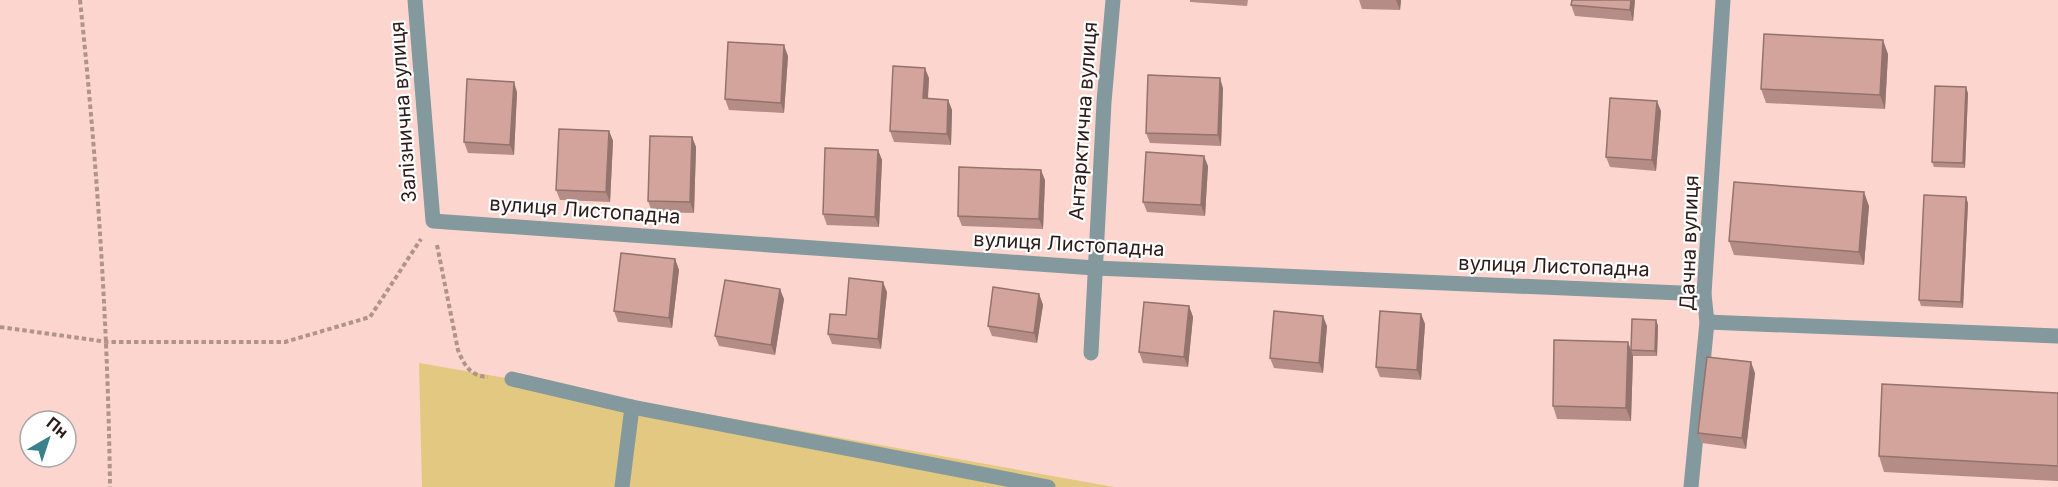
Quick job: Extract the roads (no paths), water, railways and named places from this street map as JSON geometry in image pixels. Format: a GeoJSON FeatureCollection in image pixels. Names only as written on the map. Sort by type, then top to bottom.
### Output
{"type":"FeatureCollection","features":[{"type":"Feature","properties":{"kind":"street","name":"Залізнична вулиця"},"geometry":{"type":"LineString","coordinates":[[416,0],[433,220]]}},
{"type":"Feature","properties":{"kind":"street","name":"Антарктична вулиця"},"geometry":{"type":"LineString","coordinates":[[1091,353],[1104,102],[1113,0]]}},
{"type":"Feature","properties":{"kind":"street","name":"Дачна вулиця"},"geometry":{"type":"LineString","coordinates":[[1691,487],[1707,322],[1704,294],[1723,0]]}},
{"type":"Feature","properties":{"kind":"street","name":"вулиця Листопадна"},"geometry":{"type":"LineString","coordinates":[[433,220],[1095,268],[1704,294]]}},
{"type":"Feature","properties":{"kind":"street"},"geometry":{"type":"LineString","coordinates":[[1707,322],[2058,336]]}},
{"type":"Feature","properties":{"kind":"street"},"geometry":{"type":"LineString","coordinates":[[512,379],[975,480],[1048,487]]}},
{"type":"Feature","properties":{"kind":"street"},"geometry":{"type":"LineString","coordinates":[[622,487],[632,407]]}}]}
